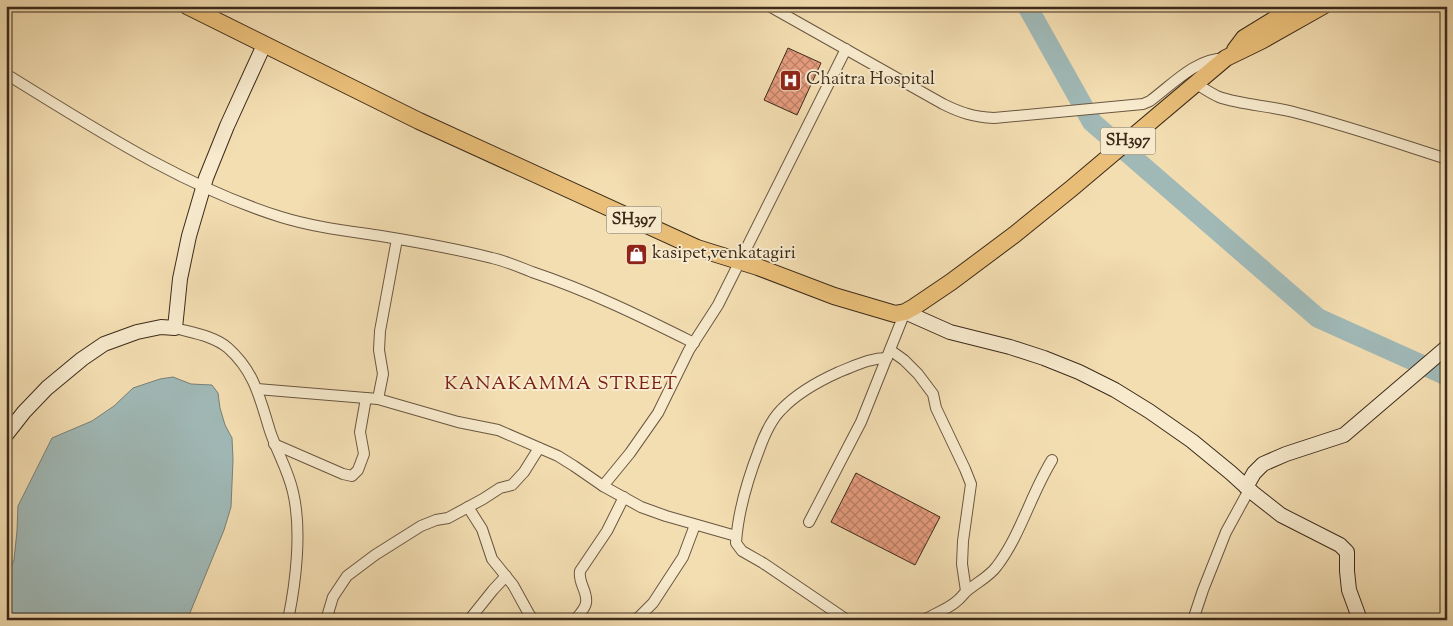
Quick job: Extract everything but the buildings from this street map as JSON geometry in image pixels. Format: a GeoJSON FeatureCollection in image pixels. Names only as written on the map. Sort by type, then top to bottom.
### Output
{"type":"FeatureCollection","features":[{"type":"Feature","properties":{"kind":"main road","name":"SH397"},"geometry":{"type":"LineString","coordinates":[[187,6],[264,46],[419,121],[660,232],[697,248],[758,267],[834,296],[894,314],[904,312],[944,287],[978,262],[1072,188],[1230,56],[1244,38],[1296,6]]}},
{"type":"Feature","properties":{"kind":"main road","name":"SH397"},"geometry":{"type":"LineString","coordinates":[[1230,56],[1261,42],[1323,6]]}},
{"type":"Feature","properties":{"kind":"main road"},"geometry":{"type":"LineString","coordinates":[[6,435],[24,412],[47,388],[82,358],[104,344],[137,332],[161,327],[175,328],[180,279],[189,236],[203,187],[227,126],[264,46]]}},
{"type":"Feature","properties":{"kind":"main road"},"geometry":{"type":"LineString","coordinates":[[904,312],[950,332],[1010,347],[1079,372],[1115,390],[1149,411],[1192,442],[1281,515],[1340,546],[1347,552],[1349,590],[1360,620]]}},
{"type":"Feature","properties":{"kind":"main road"},"geometry":{"type":"LineString","coordinates":[[1248,489],[1254,473],[1263,464],[1286,454],[1344,435],[1447,347]]}},
{"type":"Feature","properties":{"kind":"street"},"geometry":{"type":"LineString","coordinates":[[769,6],[943,104],[964,114],[979,118],[1143,104],[1150,101],[1196,66],[1216,58],[1230,56]]}},
{"type":"Feature","properties":{"kind":"street"},"geometry":{"type":"LineString","coordinates":[[604,486],[658,412],[694,343],[718,305],[846,49]]}},
{"type":"Feature","properties":{"kind":"street"},"geometry":{"type":"LineString","coordinates":[[6,74],[89,125],[203,187],[248,206],[283,218],[329,228],[446,248],[495,259],[562,282],[623,308],[694,343]]}},
{"type":"Feature","properties":{"kind":"street"},"geometry":{"type":"LineString","coordinates":[[1190,88],[1238,102],[1278,108],[1328,121],[1447,159]]}},
{"type":"Feature","properties":{"kind":"street"},"geometry":{"type":"LineString","coordinates":[[378,399],[383,374],[379,350],[380,331],[397,239]]}},
{"type":"Feature","properties":{"kind":"street"},"geometry":{"type":"LineString","coordinates":[[810,522],[860,422],[904,312]]}},
{"type":"Feature","properties":{"kind":"street"},"geometry":{"type":"LineString","coordinates":[[175,328],[210,338],[227,347],[244,365],[257,389],[274,444],[285,466],[293,492],[298,526],[296,562],[288,620]]}},
{"type":"Feature","properties":{"kind":"street"},"geometry":{"type":"LineString","coordinates":[[847,620],[763,563],[742,551],[736,543],[737,522],[748,477],[766,432],[780,410],[803,392],[832,376],[860,363],[888,354],[904,360],[918,374],[933,394],[936,408],[966,469],[971,484],[963,541],[962,564],[966,592]]}},
{"type":"Feature","properties":{"kind":"street"},"geometry":{"type":"LineString","coordinates":[[257,389],[378,399],[458,422],[498,430],[574,466],[641,507],[736,536]]}},
{"type":"Feature","properties":{"kind":"street"},"geometry":{"type":"LineString","coordinates":[[274,444],[343,474],[352,476],[358,470],[364,454],[360,432],[366,398]]}},
{"type":"Feature","properties":{"kind":"street"},"geometry":{"type":"LineString","coordinates":[[326,620],[333,597],[347,576],[375,555],[421,526],[448,518],[483,500],[500,488],[512,485],[524,472],[539,448]]}},
{"type":"Feature","properties":{"kind":"street"},"geometry":{"type":"LineString","coordinates":[[924,620],[957,602],[997,566],[1010,545],[1052,460]]}},
{"type":"Feature","properties":{"kind":"street"},"geometry":{"type":"LineString","coordinates":[[1193,620],[1226,532],[1248,489]]}},
{"type":"Feature","properties":{"kind":"street"},"geometry":{"type":"LineString","coordinates":[[575,620],[586,605],[586,596],[579,578],[580,572],[606,531],[624,497]]}},
{"type":"Feature","properties":{"kind":"street"},"geometry":{"type":"LineString","coordinates":[[468,507],[482,529],[492,559],[513,585],[534,620]]}},
{"type":"Feature","properties":{"kind":"street"},"geometry":{"type":"LineString","coordinates":[[636,620],[653,603],[668,581],[700,526]]}},
{"type":"Feature","properties":{"kind":"street"},"geometry":{"type":"LineString","coordinates":[[469,620],[506,576]]}},
{"type":"Feature","properties":{"kind":"water"},"geometry":{"type":"Polygon","coordinates":[[[173,377],[191,384],[212,385],[218,393],[225,425],[232,438],[231,507],[224,530],[187,620],[6,620],[6,578],[14,560],[18,506],[52,438],[92,421],[114,406],[133,388],[160,379],[173,377]]]}},
{"type":"Feature","properties":{"kind":"waterway"},"geometry":{"type":"LineString","coordinates":[[1027,6],[1092,122],[1318,318],[1447,376]]}},
{"type":"Feature","properties":{"kind":"place","name":"Chaitra Hospital"},"geometry":{"type":"Point","coordinates":[790,80]}},
{"type":"Feature","properties":{"kind":"place","name":"kasipet,venkatagiri"},"geometry":{"type":"Point","coordinates":[636,254]}},
{"type":"Feature","properties":{"kind":"district","name":"KANAKAMMA STREET"},"geometry":{"type":"Point","coordinates":[561,384]}}]}
